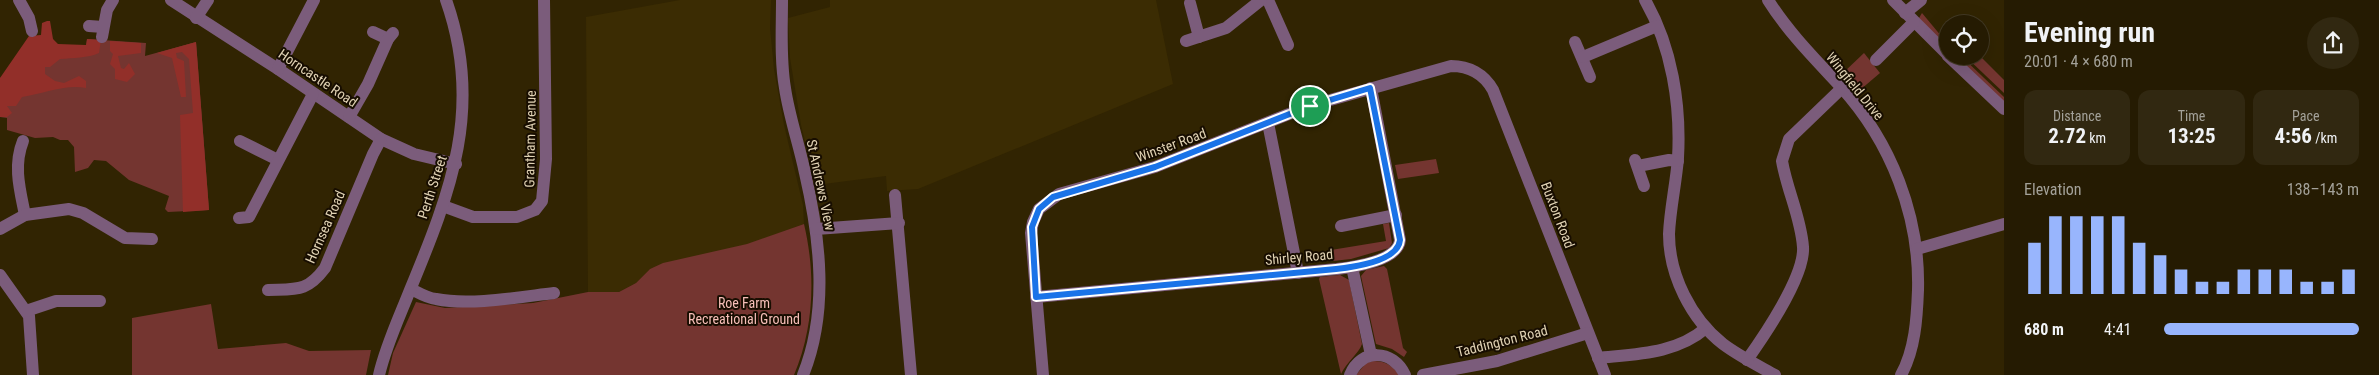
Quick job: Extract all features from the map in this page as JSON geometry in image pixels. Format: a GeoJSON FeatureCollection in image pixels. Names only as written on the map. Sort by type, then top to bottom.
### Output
{"type":"FeatureCollection","features":[{"type":"Feature","properties":{"kind":"street"},"geometry":{"type":"LineString","coordinates":[[19,0],[29,18],[32,31]]}},
{"type":"Feature","properties":{"kind":"street"},"geometry":{"type":"LineString","coordinates":[[89,26],[103,32],[107,10],[113,0]]}},
{"type":"Feature","properties":{"kind":"street","name":"Horncastle Road"},"geometry":{"type":"LineString","coordinates":[[171,0],[196,18],[278,69],[381,139],[414,154],[456,164]]}},
{"type":"Feature","properties":{"kind":"street"},"geometry":{"type":"LineString","coordinates":[[196,18],[208,0]]}},
{"type":"Feature","properties":{"kind":"street"},"geometry":{"type":"LineString","coordinates":[[278,69],[314,0]]}},
{"type":"Feature","properties":{"kind":"street","name":"Perth Street"},"geometry":{"type":"LineString","coordinates":[[379,375],[386,349],[443,206],[456,164],[462,125],[462,70],[457,40],[446,0]]}},
{"type":"Feature","properties":{"kind":"street","name":"Grantham Avenue"},"geometry":{"type":"LineString","coordinates":[[443,206],[473,217],[517,217],[535,210],[542,201],[546,159],[544,0]]}},
{"type":"Feature","properties":{"kind":"street","name":"St Andrews View"},"geometry":{"type":"LineString","coordinates":[[782,0],[784,87],[805,172],[816,229],[819,304],[809,360],[803,375]]}},
{"type":"Feature","properties":{"kind":"street"},"geometry":{"type":"LineString","coordinates":[[1186,41],[1226,28],[1261,0]]}},
{"type":"Feature","properties":{"kind":"street"},"geometry":{"type":"LineString","coordinates":[[1268,0],[1288,45]]}},
{"type":"Feature","properties":{"kind":"street"},"geometry":{"type":"LineString","coordinates":[[1645,0],[1658,26],[1666,49],[1675,90],[1678,123],[1678,161],[1669,232],[1671,254],[1678,282],[1695,314],[1722,344],[1775,375]]}},
{"type":"Feature","properties":{"kind":"street","name":"Wingfield Drive"},"geometry":{"type":"LineString","coordinates":[[1768,0],[1795,38],[1842,88],[1877,136],[1890,161],[1910,214],[1917,249],[1918,315],[1906,365],[1901,375]]}},
{"type":"Feature","properties":{"kind":"street"},"geometry":{"type":"LineString","coordinates":[[1893,0],[1939,47]]}},
{"type":"Feature","properties":{"kind":"street"},"geometry":{"type":"LineString","coordinates":[[1904,13],[1921,0]]}},
{"type":"Feature","properties":{"kind":"street"},"geometry":{"type":"LineString","coordinates":[[1190,3],[1199,37]]}},
{"type":"Feature","properties":{"kind":"street"},"geometry":{"type":"LineString","coordinates":[[1876,60],[1914,22]]}},
{"type":"Feature","properties":{"kind":"street"},"geometry":{"type":"LineString","coordinates":[[1583,57],[1658,26]]}},
{"type":"Feature","properties":{"kind":"street"},"geometry":{"type":"LineString","coordinates":[[349,118],[368,84],[390,36],[373,32]]}},
{"type":"Feature","properties":{"kind":"street"},"geometry":{"type":"LineString","coordinates":[[1575,42],[1590,77]]}},
{"type":"Feature","properties":{"kind":"street"},"geometry":{"type":"LineString","coordinates":[[1958,65],[2004,109]]}},
{"type":"Feature","properties":{"kind":"street","name":"Winster Road"},"geometry":{"type":"LineString","coordinates":[[1043,375],[1032,227],[1039,209],[1053,197],[1155,167],[1310,106],[1370,88],[1445,66],[1463,66],[1475,71]]}},
{"type":"Feature","properties":{"kind":"street","name":"Buxton Road"},"geometry":{"type":"LineString","coordinates":[[1475,71],[1488,82],[1493,90],[1605,375]]}},
{"type":"Feature","properties":{"kind":"street","name":"Shirley Road"},"geometry":{"type":"LineString","coordinates":[[1036,297],[1352,267],[1395,252],[1400,240],[1370,88]]}},
{"type":"Feature","properties":{"kind":"street"},"geometry":{"type":"LineString","coordinates":[[1747,360],[1781,306],[1803,259],[1802,239],[1782,161],[1784,149],[1789,139],[1842,88]]}},
{"type":"Feature","properties":{"kind":"street"},"geometry":{"type":"LineString","coordinates":[[239,218],[249,217],[314,94]]}},
{"type":"Feature","properties":{"kind":"street"},"geometry":{"type":"LineString","coordinates":[[1268,123],[1298,272]]}},
{"type":"Feature","properties":{"kind":"street","name":"Hornsea Road"},"geometry":{"type":"LineString","coordinates":[[268,290],[305,287],[314,282],[325,268],[372,154],[381,139]]}},
{"type":"Feature","properties":{"kind":"street"},"geometry":{"type":"LineString","coordinates":[[22,141],[18,152],[18,179],[25,216]]}},
{"type":"Feature","properties":{"kind":"street"},"geometry":{"type":"LineString","coordinates":[[240,141],[251,152],[278,160]]}},
{"type":"Feature","properties":{"kind":"street"},"geometry":{"type":"LineString","coordinates":[[1644,186],[1636,162],[1678,161]]}},
{"type":"Feature","properties":{"kind":"street"},"geometry":{"type":"LineString","coordinates":[[895,196],[899,223],[911,375]]}},
{"type":"Feature","properties":{"kind":"street"},"geometry":{"type":"LineString","coordinates":[[0,229],[25,216],[69,209],[83,213],[125,238],[152,239]]}},
{"type":"Feature","properties":{"kind":"street"},"geometry":{"type":"LineString","coordinates":[[1341,226],[1396,215]]}},
{"type":"Feature","properties":{"kind":"street"},"geometry":{"type":"LineString","coordinates":[[816,229],[899,223]]}},
{"type":"Feature","properties":{"kind":"street"},"geometry":{"type":"LineString","coordinates":[[1917,249],[2004,224]]}},
{"type":"Feature","properties":{"kind":"street"},"geometry":{"type":"LineString","coordinates":[[1352,267],[1371,355]]}},
{"type":"Feature","properties":{"kind":"street"},"geometry":{"type":"LineString","coordinates":[[0,275],[26,311],[30,323],[33,375]]}},
{"type":"Feature","properties":{"kind":"street"},"geometry":{"type":"LineString","coordinates":[[411,289],[434,299],[448,301],[539,291],[554,294]]}},
{"type":"Feature","properties":{"kind":"street"},"geometry":{"type":"LineString","coordinates":[[26,311],[56,301],[100,301]]}},
{"type":"Feature","properties":{"kind":"street"},"geometry":{"type":"LineString","coordinates":[[1598,358],[1666,350],[1697,335],[1706,328]]}},
{"type":"Feature","properties":{"kind":"street","name":"Taddington Road"},"geometry":{"type":"LineString","coordinates":[[1423,375],[1497,361],[1588,333]]}},
{"type":"Feature","properties":{"kind":"street"},"geometry":{"type":"LineString","coordinates":[[1350,375],[1357,363],[1371,355],[1382,355],[1392,359],[1400,366],[1405,375]]}},
{"type":"Feature","properties":{"kind":"shaded area"},"geometry":{"type":"Polygon","coordinates":[[[680,0],[771,0],[770,28],[774,69],[784,125],[803,205],[804,224],[752,243],[650,269],[636,283],[619,292],[588,292],[586,17],[680,0]]]}},
{"type":"Feature","properties":{"kind":"shaded area"},"geometry":{"type":"Polygon","coordinates":[[[830,0],[1156,0],[1173,84],[918,189],[887,191],[886,176],[816,185],[801,125],[790,58],[788,18],[830,7],[830,0]]]}},
{"type":"Feature","properties":{"kind":"shaded area"},"geometry":{"type":"Polygon","coordinates":[[[50,21],[53,39],[58,44],[86,45],[87,39],[101,40],[99,53],[95,55],[60,59],[50,67],[45,67],[45,74],[55,81],[64,83],[79,76],[86,81],[86,88],[62,88],[22,97],[16,106],[7,106],[12,113],[7,117],[0,117],[0,78],[29,36],[41,35],[42,23],[50,21]]]}},
{"type":"Feature","properties":{"kind":"shaded area"},"geometry":{"type":"Polygon","coordinates":[[[110,41],[141,43],[141,53],[118,56],[121,68],[124,69],[129,63],[135,74],[127,82],[115,79],[115,69],[110,64],[113,54],[110,51],[110,41]]]}},
{"type":"Feature","properties":{"kind":"shaded area"},"geometry":{"type":"Polygon","coordinates":[[[196,42],[209,210],[183,212],[180,115],[193,113],[189,59],[182,52],[176,53],[177,58],[184,61],[186,97],[181,97],[172,58],[157,53],[196,42]]]}},
{"type":"Feature","properties":{"kind":"green space"},"geometry":{"type":"Polygon","coordinates":[[[1922,13],[1939,33],[1939,42],[1919,18],[1922,13]]]}},
{"type":"Feature","properties":{"kind":"green space"},"geometry":{"type":"Polygon","coordinates":[[[87,39],[146,43],[145,56],[196,42],[209,210],[168,212],[165,209],[169,196],[129,180],[106,161],[94,160],[88,168],[75,172],[74,147],[68,140],[60,140],[53,137],[35,138],[7,130],[7,118],[0,117],[0,78],[50,49],[86,50],[87,39]]]}},
{"type":"Feature","properties":{"kind":"green space"},"geometry":{"type":"Polygon","coordinates":[[[1864,53],[1880,73],[1860,90],[1843,73],[1864,53]]]}},
{"type":"Feature","properties":{"kind":"green space"},"geometry":{"type":"Polygon","coordinates":[[[1962,65],[1970,65],[2004,97],[2004,105],[1962,65]]]}},
{"type":"Feature","properties":{"kind":"green space"},"geometry":{"type":"Polygon","coordinates":[[[1974,65],[1989,65],[2004,80],[2004,93],[1974,65]]]}},
{"type":"Feature","properties":{"kind":"green space"},"geometry":{"type":"Polygon","coordinates":[[[1436,159],[1439,173],[1398,179],[1395,165],[1436,159]]]}},
{"type":"Feature","properties":{"kind":"green space"},"geometry":{"type":"Polygon","coordinates":[[[1389,223],[1392,243],[1389,248],[1351,259],[1333,261],[1331,250],[1386,241],[1383,224],[1389,223]]]}},
{"type":"Feature","properties":{"kind":"green space","name":"Roe Farm Recreational Ground"},"geometry":{"type":"Polygon","coordinates":[[[804,224],[810,262],[811,301],[806,338],[794,375],[388,375],[393,353],[416,302],[445,308],[533,303],[588,292],[619,292],[636,283],[650,269],[663,263],[747,244],[804,224]]]}},
{"type":"Feature","properties":{"kind":"green space"},"geometry":{"type":"Polygon","coordinates":[[[1384,266],[1387,269],[1403,348],[1407,352],[1404,357],[1392,349],[1376,344],[1375,340],[1361,276],[1366,270],[1384,266]]]}},
{"type":"Feature","properties":{"kind":"green space"},"geometry":{"type":"Polygon","coordinates":[[[1340,275],[1349,280],[1362,344],[1341,374],[1319,279],[1320,277],[1340,275]]]}},
{"type":"Feature","properties":{"kind":"green space"},"geometry":{"type":"Polygon","coordinates":[[[211,304],[218,349],[286,343],[309,351],[371,350],[366,375],[132,375],[132,318],[211,304]]]}},
{"type":"Feature","properties":{"kind":"green space"},"geometry":{"type":"Polygon","coordinates":[[[1373,361],[1388,364],[1399,375],[1356,375],[1366,363],[1373,361]]]}},
{"type":"Feature","properties":{"kind":"route"},"geometry":{"type":"LineString","coordinates":[[1370,88],[1400,240],[1398,248],[1391,255],[1352,267],[1336,269],[1036,297],[1032,227],[1039,209],[1053,197],[1155,167],[1310,106],[1370,88]]}}]}
